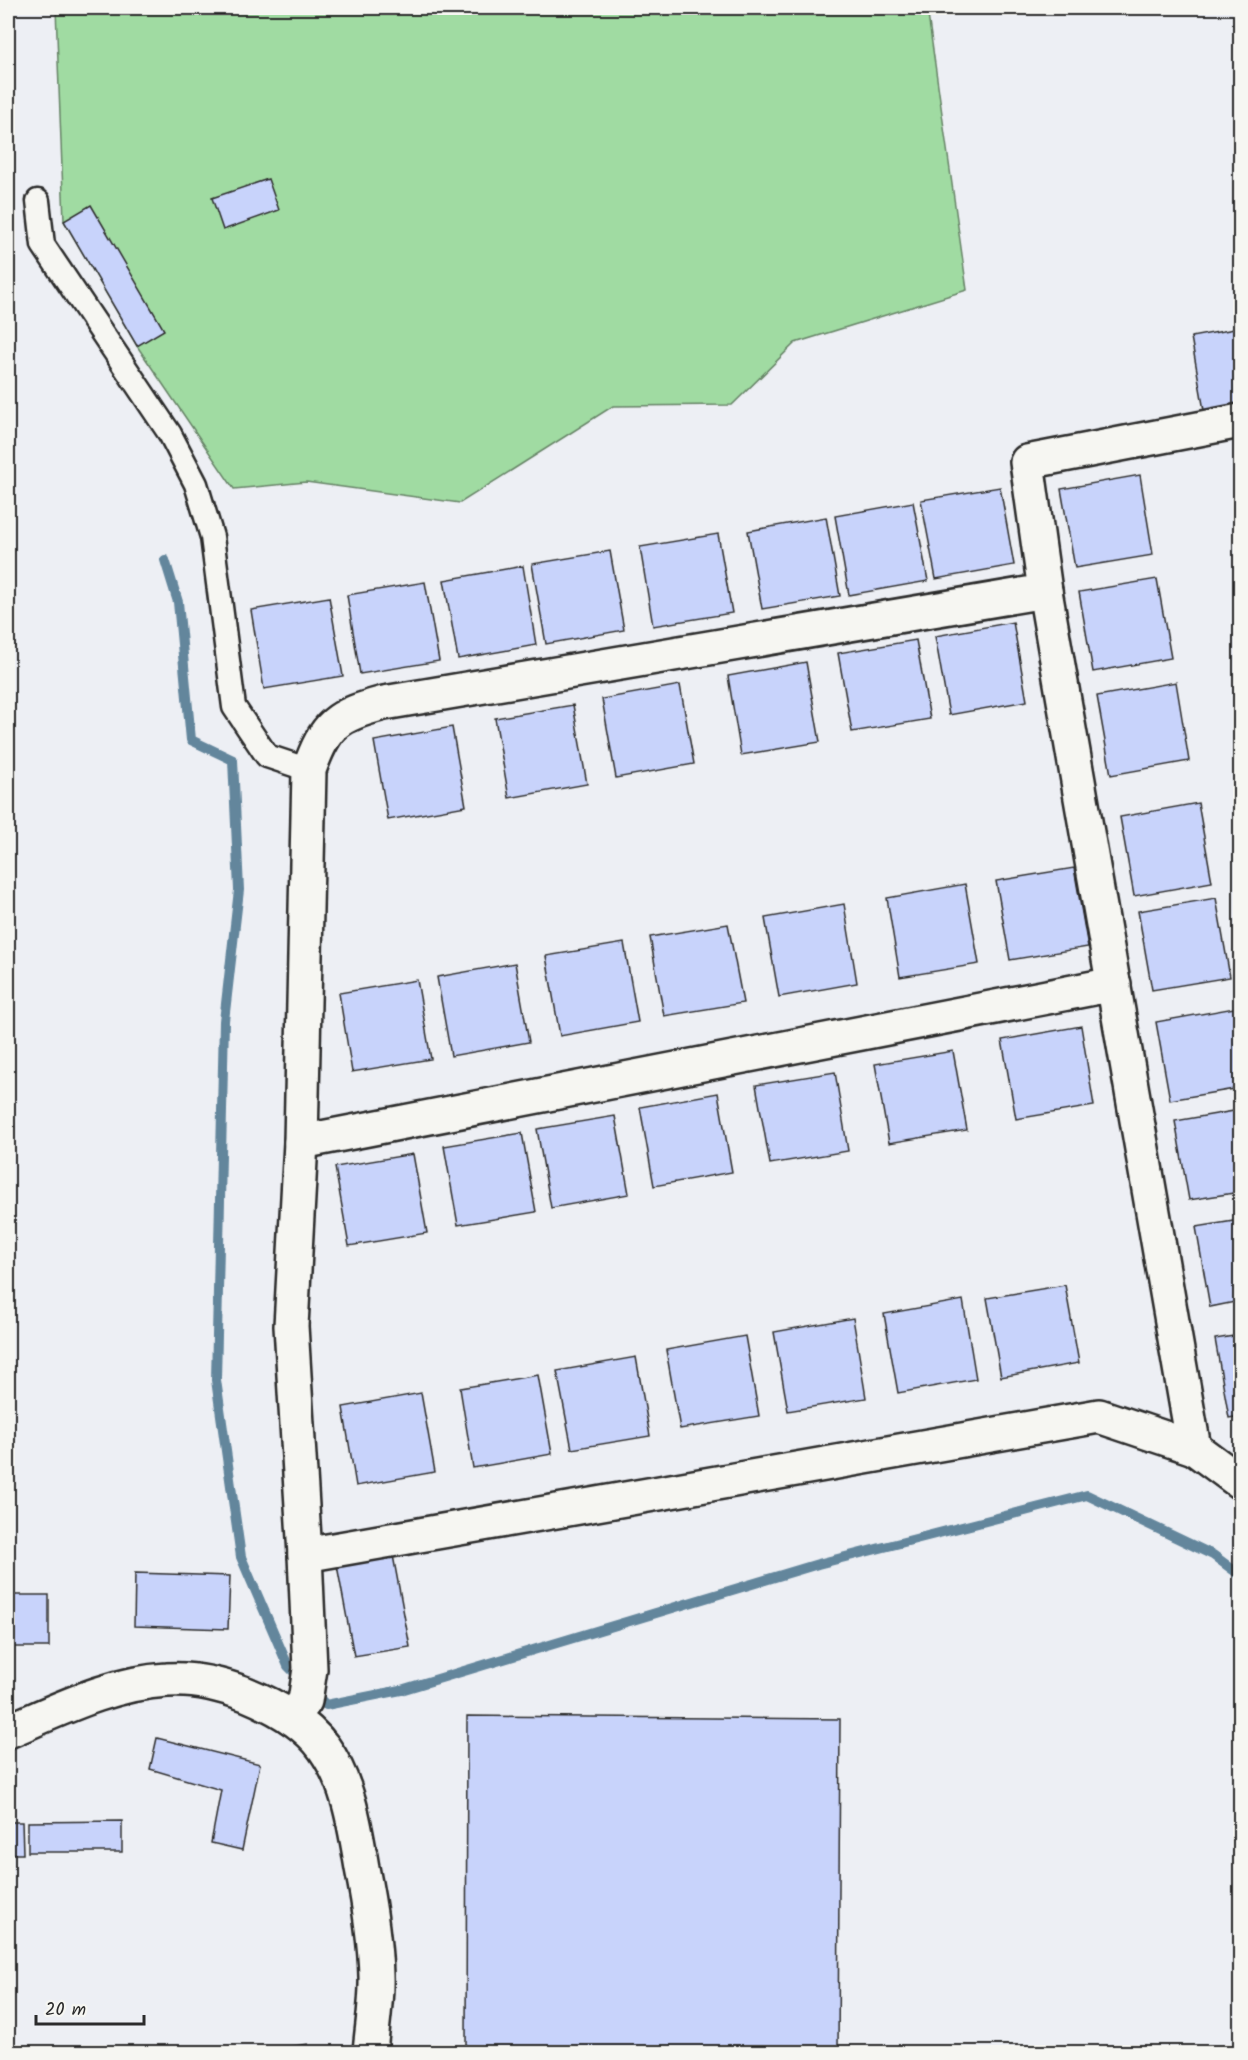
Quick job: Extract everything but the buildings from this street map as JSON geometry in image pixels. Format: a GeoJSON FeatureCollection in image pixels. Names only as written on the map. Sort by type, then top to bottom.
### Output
{"type":"FeatureCollection","features":[{"type":"Feature","properties":{"kind":"street"},"geometry":{"type":"LineString","coordinates":[[1194,1448],[1045,591],[1027,462],[1240,421]]}},
{"type":"Feature","properties":{"kind":"street"},"geometry":{"type":"LineString","coordinates":[[370,2052],[376,1977],[368,1900],[354,1821],[346,1791],[332,1761],[299,1710],[310,1669],[291,1326],[301,1142],[309,770],[318,746],[331,725],[359,710],[384,703],[1045,591]]}},
{"type":"Feature","properties":{"kind":"street"},"geometry":{"type":"LineString","coordinates":[[301,1142],[1114,984]]}},
{"type":"Feature","properties":{"kind":"street"},"geometry":{"type":"LineString","coordinates":[[305,1555],[1099,1416],[1194,1448],[1240,1482]]}},
{"type":"Feature","properties":{"kind":"street"},"geometry":{"type":"LineString","coordinates":[[8,1731],[76,1702],[122,1687],[169,1679],[192,1680],[237,1691],[276,1707],[299,1710]]}},
{"type":"Feature","properties":{"kind":"lane"},"geometry":{"type":"LineString","coordinates":[[38,201],[44,245],[170,434],[196,484],[212,537],[234,706],[267,756],[309,770]]}},
{"type":"Feature","properties":{"kind":"green space"},"geometry":{"type":"Polygon","coordinates":[[[56,8],[927,8],[967,290],[795,343],[732,405],[613,406],[460,503],[306,482],[234,489],[137,346],[64,221],[56,8]]]}},
{"type":"Feature","properties":{"kind":"waterway"},"geometry":{"type":"LineString","coordinates":[[165,560],[178,602],[191,740],[233,760],[239,890],[224,1021],[216,1380],[241,1557],[288,1666],[301,1679]]}},
{"type":"Feature","properties":{"kind":"waterway"},"geometry":{"type":"LineString","coordinates":[[312,1691],[326,1705],[401,1690],[818,1564],[1087,1495],[1213,1555],[1240,1575]]}}]}
